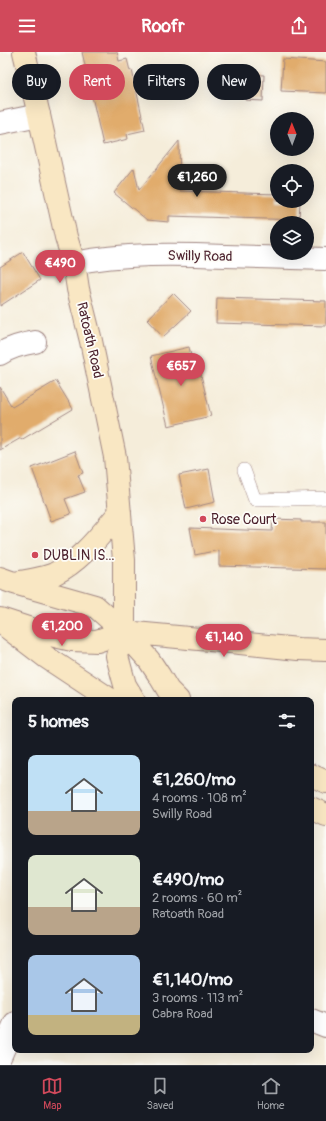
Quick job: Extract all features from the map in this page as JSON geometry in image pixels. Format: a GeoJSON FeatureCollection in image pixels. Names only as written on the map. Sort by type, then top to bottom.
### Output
{"type":"FeatureCollection","features":[{"type":"Feature","properties":{"kind":"main road","name":"Ratoath Road"},"geometry":{"type":"LineString","coordinates":[[24,52],[66,237],[74,263],[78,289],[91,341],[115,457],[123,550],[124,632],[117,656],[125,685],[132,697]]}},
{"type":"Feature","properties":{"kind":"main road"},"geometry":{"type":"LineString","coordinates":[[7,581],[54,574],[77,559],[120,512]]}},
{"type":"Feature","properties":{"kind":"main road"},"geometry":{"type":"LineString","coordinates":[[7,581],[95,606],[124,632],[149,660],[168,690],[175,697]]}},
{"type":"Feature","properties":{"kind":"main road"},"geometry":{"type":"LineString","coordinates":[[0,619],[46,634],[72,640],[97,641],[124,632],[298,649],[326,650]]}},
{"type":"Feature","properties":{"kind":"main road"},"geometry":{"type":"LineString","coordinates":[[0,622],[46,657],[106,697]]}},
{"type":"Feature","properties":{"kind":"main road"},"geometry":{"type":"LineString","coordinates":[[314,776],[326,782]]}},
{"type":"Feature","properties":{"kind":"main road"},"geometry":{"type":"LineString","coordinates":[[314,809],[326,815]]}},
{"type":"Feature","properties":{"kind":"street"},"geometry":{"type":"LineString","coordinates":[[0,123],[39,115]]}},
{"type":"Feature","properties":{"kind":"street","name":"Swilly Road"},"geometry":{"type":"LineString","coordinates":[[74,263],[99,258],[141,255],[326,259]]}},
{"type":"Feature","properties":{"kind":"street"},"geometry":{"type":"LineString","coordinates":[[0,354],[20,344],[35,342]]}},
{"type":"Feature","properties":{"kind":"street"},"geometry":{"type":"LineString","coordinates":[[314,1021],[326,1026]]}},
{"type":"Feature","properties":{"kind":"street"},"geometry":{"type":"LineString","coordinates":[[0,1057],[12,1030]]}},
{"type":"Feature","properties":{"kind":"lane"},"geometry":{"type":"LineString","coordinates":[[244,470],[255,500],[326,498]]}},
{"type":"Feature","properties":{"kind":"building"},"geometry":{"type":"Polygon","coordinates":[[[82,52],[117,52],[119,61],[127,59],[130,71],[132,70],[133,75],[133,100],[138,100],[145,130],[127,134],[128,139],[103,145],[93,100],[125,100],[125,64],[85,64],[82,52]]]}},
{"type":"Feature","properties":{"kind":"building"},"geometry":{"type":"Polygon","coordinates":[[[283,59],[326,62],[326,93],[281,91],[283,59]]]}},
{"type":"Feature","properties":{"kind":"building"},"geometry":{"type":"Polygon","coordinates":[[[261,75],[264,75],[263,101],[245,100],[261,100],[261,75]]]}},
{"type":"Feature","properties":{"kind":"building"},"geometry":{"type":"Polygon","coordinates":[[[179,141],[180,191],[270,194],[270,208],[300,208],[299,216],[270,216],[270,219],[169,216],[169,222],[147,220],[114,193],[134,168],[139,190],[179,141]]]}},
{"type":"Feature","properties":{"kind":"building"},"geometry":{"type":"Polygon","coordinates":[[[23,252],[40,280],[0,306],[0,267],[23,252]]]}},
{"type":"Feature","properties":{"kind":"building"},"geometry":{"type":"Polygon","coordinates":[[[173,293],[191,311],[163,337],[147,320],[173,293]]]}},
{"type":"Feature","properties":{"kind":"building"},"geometry":{"type":"Polygon","coordinates":[[[217,298],[326,301],[326,326],[216,323],[217,298]]]}},
{"type":"Feature","properties":{"kind":"building"},"geometry":{"type":"Polygon","coordinates":[[[189,347],[193,365],[198,363],[211,416],[168,426],[151,356],[189,347]]]}},
{"type":"Feature","properties":{"kind":"building"},"geometry":{"type":"Polygon","coordinates":[[[56,381],[73,409],[21,440],[21,438],[0,450],[0,387],[12,407],[56,381]]]}},
{"type":"Feature","properties":{"kind":"building"},"geometry":{"type":"Polygon","coordinates":[[[75,451],[83,473],[78,475],[85,492],[65,499],[71,514],[51,521],[32,468],[75,451]]]}},
{"type":"Feature","properties":{"kind":"building"},"geometry":{"type":"Polygon","coordinates":[[[209,469],[215,502],[186,509],[179,475],[209,469]]]}},
{"type":"Feature","properties":{"kind":"building","name":"Rose Court"},"geometry":{"type":"Polygon","coordinates":[[[273,519],[301,520],[301,522],[326,522],[326,569],[219,566],[219,550],[195,555],[190,528],[272,531],[273,519]]]}},
{"type":"Feature","properties":{"kind":"place","name":"Rose Court"},"geometry":{"type":"Point","coordinates":[203,519]}},
{"type":"Feature","properties":{"kind":"place","name":"DUBLIN IS..."},"geometry":{"type":"Point","coordinates":[35,555]}}]}
